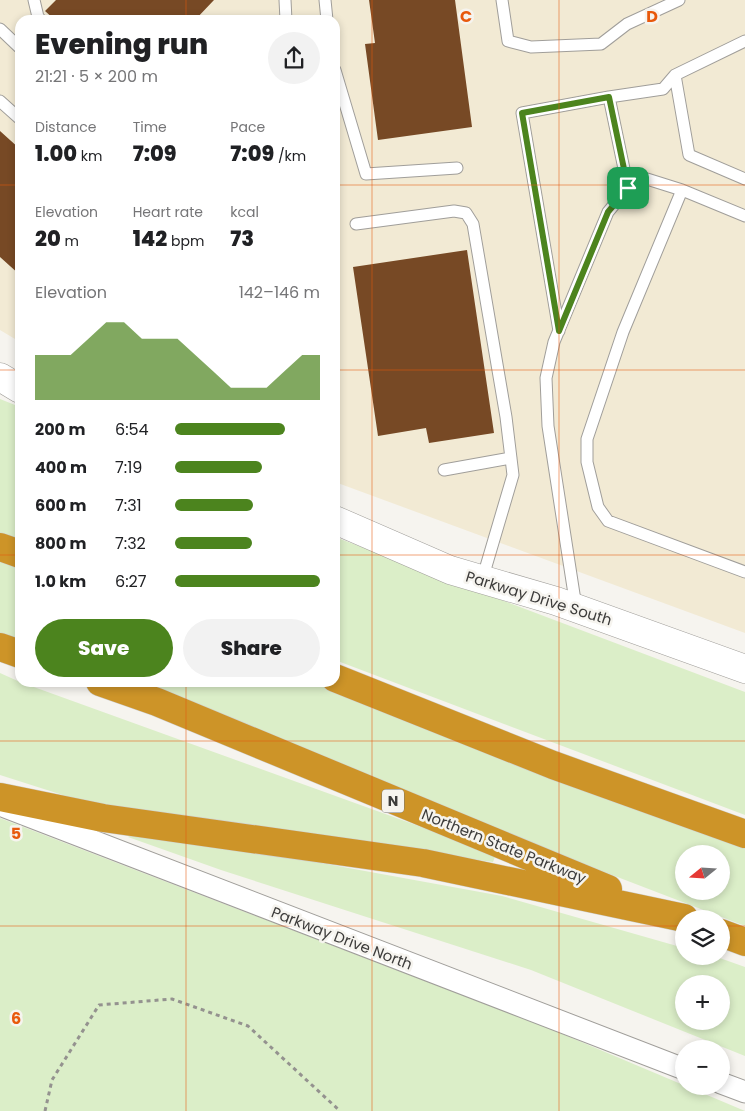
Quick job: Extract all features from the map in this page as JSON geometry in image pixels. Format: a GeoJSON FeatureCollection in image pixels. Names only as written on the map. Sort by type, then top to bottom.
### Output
{"type":"FeatureCollection","features":[{"type":"Feature","properties":{"kind":"highway"},"geometry":{"type":"LineString","coordinates":[[0,547],[15,552]]}},
{"type":"Feature","properties":{"kind":"highway"},"geometry":{"type":"LineString","coordinates":[[0,647],[15,652]]}},
{"type":"Feature","properties":{"kind":"highway"},"geometry":{"type":"LineString","coordinates":[[340,680],[553,765],[745,834]]}},
{"type":"Feature","properties":{"kind":"highway","name":"Northern State Parkway"},"geometry":{"type":"LineString","coordinates":[[114,687],[157,702],[568,874],[675,914]]}},
{"type":"Feature","properties":{"kind":"highway"},"geometry":{"type":"LineString","coordinates":[[0,797],[103,818],[423,863],[675,916]]}},
{"type":"Feature","properties":{"kind":"highway"},"geometry":{"type":"LineString","coordinates":[[730,936],[745,942]]}},
{"type":"Feature","properties":{"kind":"street"},"geometry":{"type":"LineString","coordinates":[[0,377],[15,386]]}},
{"type":"Feature","properties":{"kind":"street","name":"Parkway Drive South"},"geometry":{"type":"LineString","coordinates":[[340,522],[450,570],[577,608],[745,669]]}},
{"type":"Feature","properties":{"kind":"street","name":"Parkway Drive North"},"geometry":{"type":"LineString","coordinates":[[0,805],[675,1066]]}},
{"type":"Feature","properties":{"kind":"street"},"geometry":{"type":"LineString","coordinates":[[730,1086],[745,1092]]}},
{"type":"Feature","properties":{"kind":"lane"},"geometry":{"type":"LineString","coordinates":[[34,0],[38,15]]}},
{"type":"Feature","properties":{"kind":"lane"},"geometry":{"type":"LineString","coordinates":[[285,0],[286,15]]}},
{"type":"Feature","properties":{"kind":"lane"},"geometry":{"type":"LineString","coordinates":[[325,0],[326,15]]}},
{"type":"Feature","properties":{"kind":"lane"},"geometry":{"type":"LineString","coordinates":[[502,0],[508,41],[531,47],[601,44],[627,24],[679,0]]}},
{"type":"Feature","properties":{"kind":"lane"},"geometry":{"type":"LineString","coordinates":[[0,29],[15,43]]}},
{"type":"Feature","properties":{"kind":"lane"},"geometry":{"type":"LineString","coordinates":[[559,331],[522,113],[662,89],[675,75],[745,41]]}},
{"type":"Feature","properties":{"kind":"lane"},"geometry":{"type":"LineString","coordinates":[[675,75],[689,155],[745,179]]}},
{"type":"Feature","properties":{"kind":"lane"},"geometry":{"type":"LineString","coordinates":[[340,87],[366,174],[457,168]]}},
{"type":"Feature","properties":{"kind":"lane"},"geometry":{"type":"LineString","coordinates":[[609,97],[628,188]]}},
{"type":"Feature","properties":{"kind":"lane"},"geometry":{"type":"LineString","coordinates":[[0,101],[15,114]]}},
{"type":"Feature","properties":{"kind":"lane"},"geometry":{"type":"LineString","coordinates":[[577,608],[548,426],[546,378],[559,331],[608,212],[628,188],[647,179],[682,190],[745,216]]}},
{"type":"Feature","properties":{"kind":"lane"},"geometry":{"type":"LineString","coordinates":[[682,190],[623,332],[586,439],[587,462],[598,507],[608,521],[745,572]]}},
{"type":"Feature","properties":{"kind":"lane"},"geometry":{"type":"LineString","coordinates":[[356,224],[454,211],[466,213],[473,224],[506,417],[513,475],[482,580]]}},
{"type":"Feature","properties":{"kind":"lane"},"geometry":{"type":"LineString","coordinates":[[444,470],[511,458]]}},
{"type":"Feature","properties":{"kind":"path"},"geometry":{"type":"LineString","coordinates":[[45,1111],[52,1080],[100,1005],[172,999],[248,1026],[340,1111]]}},
{"type":"Feature","properties":{"kind":"shaded area"},"geometry":{"type":"Polygon","coordinates":[[[0,0],[745,0],[745,633],[340,484],[340,15],[15,15],[15,339],[0,330],[0,0]]]}},
{"type":"Feature","properties":{"kind":"green space"},"geometry":{"type":"Polygon","coordinates":[[[0,399],[15,405],[15,539],[0,534],[0,399]]]}},
{"type":"Feature","properties":{"kind":"green space"},"geometry":{"type":"Polygon","coordinates":[[[340,539],[745,692],[745,815],[340,662],[340,539]]]}},
{"type":"Feature","properties":{"kind":"green space"},"geometry":{"type":"Polygon","coordinates":[[[0,560],[15,565],[15,645],[0,640],[0,560]]]}},
{"type":"Feature","properties":{"kind":"green space"},"geometry":{"type":"Polygon","coordinates":[[[0,673],[15,680],[15,687],[34,687],[496,854],[493,862],[212,824],[94,805],[0,775],[0,673]]]}},
{"type":"Feature","properties":{"kind":"green space"},"geometry":{"type":"Polygon","coordinates":[[[123,687],[329,687],[575,785],[745,845],[745,926],[730,920],[730,910],[703,910],[677,900],[730,900],[730,845],[675,845],[675,899],[123,687]]]}},
{"type":"Feature","properties":{"kind":"green space"},"geometry":{"type":"Polygon","coordinates":[[[0,818],[553,1030],[675,1081],[675,1095],[707,1095],[745,1111],[0,1111],[0,818]]]}},
{"type":"Feature","properties":{"kind":"green space"},"geometry":{"type":"Polygon","coordinates":[[[141,830],[502,896],[675,945],[675,965],[730,965],[730,962],[745,967],[745,1056],[730,1050],[730,1040],[705,1040],[680,1030],[730,1030],[730,975],[675,975],[675,1028],[531,970],[221,870],[128,837],[141,830]]]}},
{"type":"Feature","properties":{"kind":"building"},"geometry":{"type":"Polygon","coordinates":[[[56,0],[214,0],[200,15],[49,15],[45,11],[56,0]]]}},
{"type":"Feature","properties":{"kind":"building"},"geometry":{"type":"Polygon","coordinates":[[[369,0],[455,0],[472,127],[378,140],[365,44],[375,43],[369,0]]]}},
{"type":"Feature","properties":{"kind":"building"},"geometry":{"type":"Polygon","coordinates":[[[0,131],[15,144],[15,270],[0,257],[0,131]]]}},
{"type":"Feature","properties":{"kind":"building"},"geometry":{"type":"Polygon","coordinates":[[[467,250],[494,433],[429,443],[426,428],[378,436],[353,267],[467,250]]]}},
{"type":"Feature","properties":{"kind":"route"},"geometry":{"type":"LineString","coordinates":[[609,97],[628,188],[608,212],[559,331],[522,113],[609,97]]}}]}
